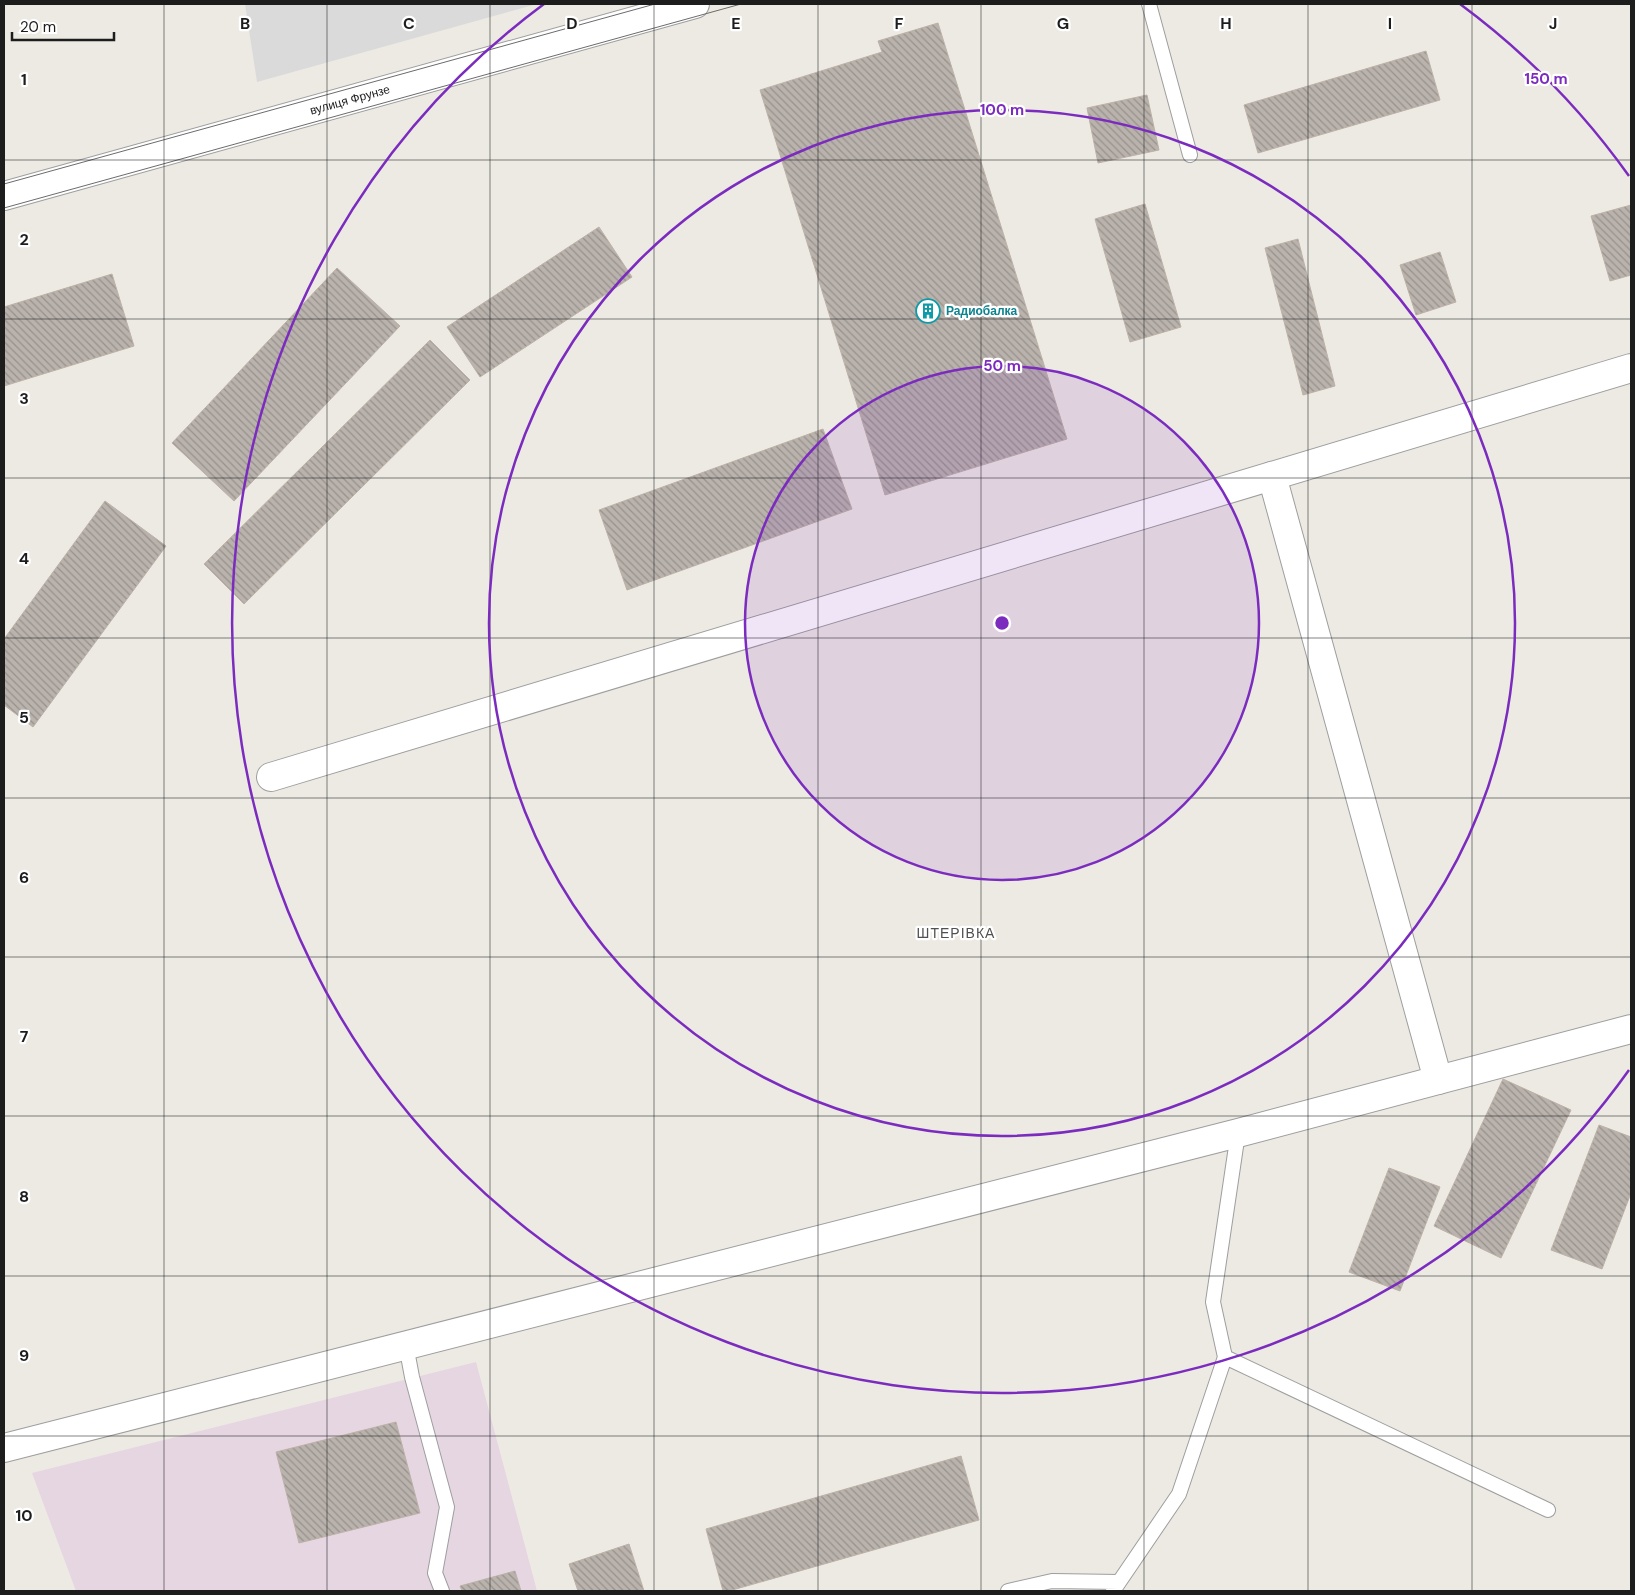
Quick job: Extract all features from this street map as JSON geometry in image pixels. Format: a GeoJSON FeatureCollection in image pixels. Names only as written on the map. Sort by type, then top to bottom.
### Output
{"type":"FeatureCollection","features":[{"type":"Feature","properties":{"kind":"street","name":"вулиця Фрунзе"},"geometry":{"type":"LineString","coordinates":[[4,196],[695,4]]}},
{"type":"Feature","properties":{"kind":"street"},"geometry":{"type":"LineString","coordinates":[[271,777],[1631,368]]}},
{"type":"Feature","properties":{"kind":"street"},"geometry":{"type":"LineString","coordinates":[[1272,476],[1438,1080]]}},
{"type":"Feature","properties":{"kind":"street"},"geometry":{"type":"LineString","coordinates":[[4,1448],[1238,1133],[1631,1029]]}},
{"type":"Feature","properties":{"kind":"lane"},"geometry":{"type":"LineString","coordinates":[[1148,4],[1190,155]]}},
{"type":"Feature","properties":{"kind":"lane"},"geometry":{"type":"LineString","coordinates":[[1008,1591],[1052,1580],[1116,1587],[1179,1494],[1225,1357],[1213,1302],[1238,1133]]}},
{"type":"Feature","properties":{"kind":"lane"},"geometry":{"type":"LineString","coordinates":[[406,1345],[412,1378],[447,1507],[435,1573],[442,1591]]}},
{"type":"Feature","properties":{"kind":"lane"},"geometry":{"type":"LineString","coordinates":[[1225,1357],[1548,1510]]}},
{"type":"Feature","properties":{"kind":"shaded area"},"geometry":{"type":"Polygon","coordinates":[[[245,4],[537,4],[257,82],[245,4]]]}},
{"type":"Feature","properties":{"kind":"shaded area"},"geometry":{"type":"Polygon","coordinates":[[[476,1362],[537,1591],[76,1591],[32,1473],[476,1362]]]}},
{"type":"Feature","properties":{"kind":"building","name":"Радиобалка"},"geometry":{"type":"Polygon","coordinates":[[[938,23],[1067,439],[885,495],[760,90],[882,52],[878,41],[938,23]]]}},
{"type":"Feature","properties":{"kind":"building"},"geometry":{"type":"Polygon","coordinates":[[[1426,51],[1440,100],[1258,153],[1244,105],[1426,51]]]}},
{"type":"Feature","properties":{"kind":"building"},"geometry":{"type":"Polygon","coordinates":[[[1147,95],[1159,150],[1098,163],[1087,108],[1147,95]]]}},
{"type":"Feature","properties":{"kind":"building"},"geometry":{"type":"Polygon","coordinates":[[[1145,204],[1181,327],[1130,342],[1095,219],[1145,204]]]}},
{"type":"Feature","properties":{"kind":"building"},"geometry":{"type":"Polygon","coordinates":[[[1631,205],[1631,275],[1610,281],[1591,216],[1631,205]]]}},
{"type":"Feature","properties":{"kind":"building"},"geometry":{"type":"Polygon","coordinates":[[[599,227],[632,277],[480,377],[447,327],[599,227]]]}},
{"type":"Feature","properties":{"kind":"building"},"geometry":{"type":"Polygon","coordinates":[[[1298,239],[1335,386],[1303,395],[1265,248],[1298,239]]]}},
{"type":"Feature","properties":{"kind":"building"},"geometry":{"type":"Polygon","coordinates":[[[1440,252],[1456,302],[1416,315],[1400,265],[1440,252]]]}},
{"type":"Feature","properties":{"kind":"building"},"geometry":{"type":"Polygon","coordinates":[[[337,268],[400,326],[234,501],[172,443],[337,268]]]}},
{"type":"Feature","properties":{"kind":"building"},"geometry":{"type":"Polygon","coordinates":[[[112,274],[134,346],[4,386],[4,307],[112,274]]]}},
{"type":"Feature","properties":{"kind":"building"},"geometry":{"type":"Polygon","coordinates":[[[430,340],[470,380],[244,604],[204,564],[430,340]]]}},
{"type":"Feature","properties":{"kind":"building"},"geometry":{"type":"Polygon","coordinates":[[[823,429],[852,509],[627,590],[599,510],[823,429]]]}},
{"type":"Feature","properties":{"kind":"building"},"geometry":{"type":"Polygon","coordinates":[[[105,501],[166,546],[33,727],[4,705],[4,639],[105,501]]]}},
{"type":"Feature","properties":{"kind":"building"},"geometry":{"type":"Polygon","coordinates":[[[1503,1079],[1571,1110],[1501,1258],[1434,1226],[1503,1079]]]}},
{"type":"Feature","properties":{"kind":"building"},"geometry":{"type":"Polygon","coordinates":[[[1599,1125],[1631,1137],[1631,1193],[1602,1269],[1551,1250],[1599,1125]]]}},
{"type":"Feature","properties":{"kind":"building"},"geometry":{"type":"Polygon","coordinates":[[[1389,1168],[1440,1187],[1400,1291],[1349,1272],[1389,1168]]]}},
{"type":"Feature","properties":{"kind":"building"},"geometry":{"type":"Polygon","coordinates":[[[396,1422],[420,1513],[299,1543],[276,1452],[396,1422]]]}},
{"type":"Feature","properties":{"kind":"building"},"geometry":{"type":"Polygon","coordinates":[[[961,1456],[979,1520],[729,1591],[723,1591],[706,1529],[961,1456]]]}},
{"type":"Feature","properties":{"kind":"building"},"geometry":{"type":"Polygon","coordinates":[[[629,1544],[644,1591],[578,1591],[569,1564],[629,1544]]]}},
{"type":"Feature","properties":{"kind":"building"},"geometry":{"type":"Polygon","coordinates":[[[515,1571],[521,1591],[462,1591],[460,1586],[515,1571]]]}},
{"type":"Feature","properties":{"kind":"tram line"},"geometry":{"type":"LineString","coordinates":[[4,184],[655,4]]}},
{"type":"Feature","properties":{"kind":"tram line"},"geometry":{"type":"LineString","coordinates":[[4,208],[741,4]]}},
{"type":"Feature","properties":{"kind":"place","name":"Радиобалка"},"geometry":{"type":"Point","coordinates":[928,311]}},
{"type":"Feature","properties":{"kind":"district","name":"ШТЕРІВКА"},"geometry":{"type":"Point","coordinates":[956,933]}}]}
